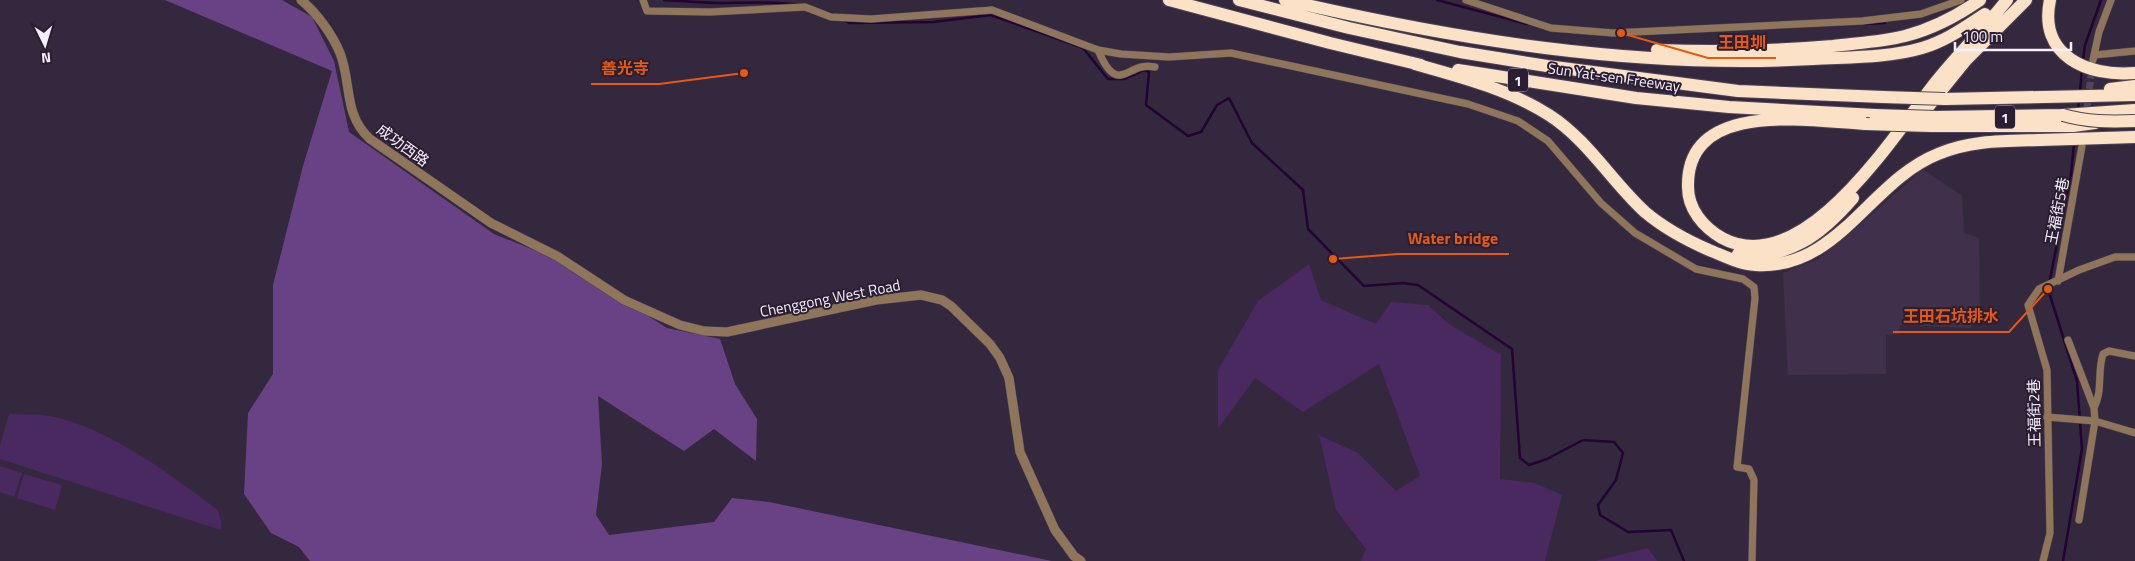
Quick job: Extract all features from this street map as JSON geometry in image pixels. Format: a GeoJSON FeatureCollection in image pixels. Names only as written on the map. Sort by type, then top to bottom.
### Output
{"type":"FeatureCollection","features":[{"type":"Feature","properties":{"kind":"highway","name":"Sun Yat-sen Freeway"},"geometry":{"type":"LineString","coordinates":[[1169,0],[1414,64],[1636,98],[1870,120],[1934,121],[2074,118],[2135,110]]}},
{"type":"Feature","properties":{"kind":"highway","name":"Sun Yat-sen Freeway"},"geometry":{"type":"LineString","coordinates":[[1239,0],[1368,32],[1460,52],[1547,66],[1738,91],[1945,100],[2135,95]]}},
{"type":"Feature","properties":{"kind":"highway"},"geometry":{"type":"LineString","coordinates":[[1285,0],[1356,16],[1482,38],[1550,48],[1679,60],[1777,61],[1880,54],[1920,49],[1951,36],[1985,14]]}},
{"type":"Feature","properties":{"kind":"highway"},"geometry":{"type":"LineString","coordinates":[[1482,38],[1650,50],[1756,50],[1872,42],[1906,36],[1962,13],[1980,0]]}},
{"type":"Feature","properties":{"kind":"highway"},"geometry":{"type":"LineString","coordinates":[[1937,81],[1956,50],[1998,0]]}},
{"type":"Feature","properties":{"kind":"highway"},"geometry":{"type":"LineString","coordinates":[[1870,120],[1780,120],[1746,122],[1724,128],[1705,140],[1695,153],[1689,170],[1688,188],[1696,214],[1704,225],[1716,234],[1740,244],[1768,244],[1784,239],[1824,215],[1843,197],[1937,81],[2007,0]]}},
{"type":"Feature","properties":{"kind":"highway"},"geometry":{"type":"LineString","coordinates":[[1708,249],[1750,256],[1774,254],[1809,240],[1840,213],[1966,60],[2026,0]]}},
{"type":"Feature","properties":{"kind":"highway"},"geometry":{"type":"LineString","coordinates":[[2050,0],[2048,22],[2052,34],[2065,55],[2088,62],[2111,74],[2135,73]]}},
{"type":"Feature","properties":{"kind":"highway"},"geometry":{"type":"LineString","coordinates":[[1414,64],[1505,92],[1551,116],[1604,165],[1644,211],[1662,225],[1708,249],[1734,260],[1755,265],[1793,261],[1828,244],[1886,190],[1923,161],[1938,154],[1966,145],[1991,142],[2077,141],[2135,137]]}},
{"type":"Feature","properties":{"kind":"highway","name":"Sun Yat-sen Freeway"},"geometry":{"type":"LineString","coordinates":[[2084,96],[2111,89],[2135,86]]}},
{"type":"Feature","properties":{"kind":"highway","name":"Sun Yat-sen Freeway"},"geometry":{"type":"LineString","coordinates":[[2074,118],[2104,122],[2135,121]]}},
{"type":"Feature","properties":{"kind":"highway"},"geometry":{"type":"LineString","coordinates":[[2074,118],[2104,122]]}},
{"type":"Feature","properties":{"kind":"street","name":"Chenggong West Road"},"geometry":{"type":"LineString","coordinates":[[301,0],[316,13],[340,53],[353,116],[359,129],[370,139],[491,223],[556,256],[624,300],[680,325],[704,331],[727,332],[876,300],[921,295],[942,300],[951,306],[990,344],[1000,358],[1009,378],[1020,452],[1056,530],[1074,556],[1081,561]]}},
{"type":"Feature","properties":{"kind":"street"},"geometry":{"type":"LineString","coordinates":[[1466,0],[1551,28],[1613,33],[1862,21],[1922,14],[1961,0]]}},
{"type":"Feature","properties":{"kind":"street"},"geometry":{"type":"LineString","coordinates":[[2088,62],[2111,0]]}},
{"type":"Feature","properties":{"kind":"street"},"geometry":{"type":"LineString","coordinates":[[643,1],[647,11],[710,12],[805,7],[832,17],[871,19],[992,10],[1098,50],[1121,54],[1169,57],[1231,53],[1468,104],[1510,118],[1548,141],[1602,203],[1635,233],[1696,269],[1743,279],[1754,286],[1755,298],[1737,468],[1750,469],[1754,480],[1752,561]]}},
{"type":"Feature","properties":{"kind":"street"},"geometry":{"type":"LineString","coordinates":[[1098,50],[1108,70],[1118,76],[1128,74],[1144,66],[1155,67]]}},
{"type":"Feature","properties":{"kind":"street"},"geometry":{"type":"LineString","coordinates":[[2088,62],[2135,51]]}},
{"type":"Feature","properties":{"kind":"street","name":"王福街5巷"},"geometry":{"type":"LineString","coordinates":[[2055,283],[2077,141]]}},
{"type":"Feature","properties":{"kind":"street","name":"王福街2巷"},"geometry":{"type":"LineString","coordinates":[[2043,561],[2050,533],[2051,477],[2047,418],[2047,370],[2028,305],[2039,289],[2100,262],[2115,257],[2135,258]]}},
{"type":"Feature","properties":{"kind":"street"},"geometry":{"type":"LineString","coordinates":[[2068,340],[2094,408],[2095,421],[2079,520]]}},
{"type":"Feature","properties":{"kind":"street"},"geometry":{"type":"LineString","coordinates":[[2094,408],[2100,397],[2103,354],[2109,351],[2135,356]]}},
{"type":"Feature","properties":{"kind":"street"},"geometry":{"type":"LineString","coordinates":[[2047,418],[2095,421],[2135,433]]}},
{"type":"Feature","properties":{"kind":"shaded area"},"geometry":{"type":"Polygon","coordinates":[[[165,0],[282,0],[312,17],[334,61],[349,132],[494,234],[564,262],[667,328],[720,339],[735,384],[757,419],[756,461],[714,429],[684,451],[598,396],[602,464],[596,515],[609,535],[714,522],[732,498],[769,502],[1052,561],[310,561],[299,547],[271,533],[244,494],[248,413],[273,374],[273,285],[303,166],[332,71],[165,0]]]}},
{"type":"Feature","properties":{"kind":"shaded area"},"geometry":{"type":"Polygon","coordinates":[[[1923,169],[1962,196],[1964,233],[1979,238],[1980,315],[1971,328],[1900,325],[1898,334],[1886,335],[1886,374],[1788,375],[1783,273],[1818,259],[1844,239],[1923,169]]]}},
{"type":"Feature","properties":{"kind":"shaded area"},"geometry":{"type":"Polygon","coordinates":[[[1309,264],[1321,300],[1376,324],[1391,302],[1428,305],[1449,324],[1501,355],[1500,479],[1535,483],[1562,495],[1545,561],[1361,561],[1366,549],[1336,510],[1319,435],[1358,453],[1396,491],[1420,476],[1379,364],[1303,412],[1255,378],[1218,429],[1218,370],[1258,301],[1309,264]]]}},
{"type":"Feature","properties":{"kind":"shaded area"},"geometry":{"type":"Polygon","coordinates":[[[9,414],[53,416],[102,434],[162,469],[218,510],[221,530],[0,459],[0,445],[9,414]]]}},
{"type":"Feature","properties":{"kind":"shaded area"},"geometry":{"type":"Polygon","coordinates":[[[0,466],[22,473],[14,497],[0,492],[0,466]]]}},
{"type":"Feature","properties":{"kind":"shaded area"},"geometry":{"type":"Polygon","coordinates":[[[24,474],[62,485],[55,510],[17,498],[24,474]]]}},
{"type":"Feature","properties":{"kind":"shaded area"},"geometry":{"type":"Polygon","coordinates":[[[1648,548],[1657,561],[1595,561],[1648,548]]]}},
{"type":"Feature","properties":{"kind":"waterway"},"geometry":{"type":"LineString","coordinates":[[664,0],[793,4],[819,9],[832,14]]}},
{"type":"Feature","properties":{"kind":"waterway"},"geometry":{"type":"LineString","coordinates":[[1437,0],[1527,24]]}},
{"type":"Feature","properties":{"kind":"waterway"},"geometry":{"type":"LineString","coordinates":[[2083,61],[2085,45],[2101,0]]}},
{"type":"Feature","properties":{"kind":"waterway"},"geometry":{"type":"LineString","coordinates":[[844,20],[849,23],[933,22],[991,15],[1083,48],[1108,79],[1124,79],[1144,70],[1149,72],[1146,105],[1188,136],[1201,132],[1217,105],[1229,98],[1252,143],[1303,190],[1308,229],[1364,286],[1403,283],[1418,285],[1512,349],[1520,458],[1529,465],[1547,459],[1583,440],[1614,442],[1623,453],[1616,480],[1598,505],[1600,515],[1628,532],[1671,530],[1684,561]]}},
{"type":"Feature","properties":{"kind":"waterway"},"geometry":{"type":"LineString","coordinates":[[1864,24],[1885,23]]}},
{"type":"Feature","properties":{"kind":"waterway"},"geometry":{"type":"LineString","coordinates":[[2080,91],[2082,69]]}},
{"type":"Feature","properties":{"kind":"waterway"},"geometry":{"type":"LineString","coordinates":[[2078,111],[2079,99]]}},
{"type":"Feature","properties":{"kind":"waterway"},"geometry":{"type":"LineString","coordinates":[[2063,561],[2082,449],[2077,381],[2048,289],[2071,174],[2074,144]]}},
{"type":"Feature","properties":{"kind":"tunnel"},"geometry":{"type":"LineString","coordinates":[[2083,141],[2092,67]]}},
{"type":"Feature","properties":{"kind":"place","name":"王田圳"},"geometry":{"type":"Point","coordinates":[1621,33]}},
{"type":"Feature","properties":{"kind":"place","name":"善光寺"},"geometry":{"type":"Point","coordinates":[744,73]}},
{"type":"Feature","properties":{"kind":"place","name":"Water bridge"},"geometry":{"type":"Point","coordinates":[1333,259]}},
{"type":"Feature","properties":{"kind":"place","name":"王田石坑排水"},"geometry":{"type":"Point","coordinates":[2048,289]}}]}
